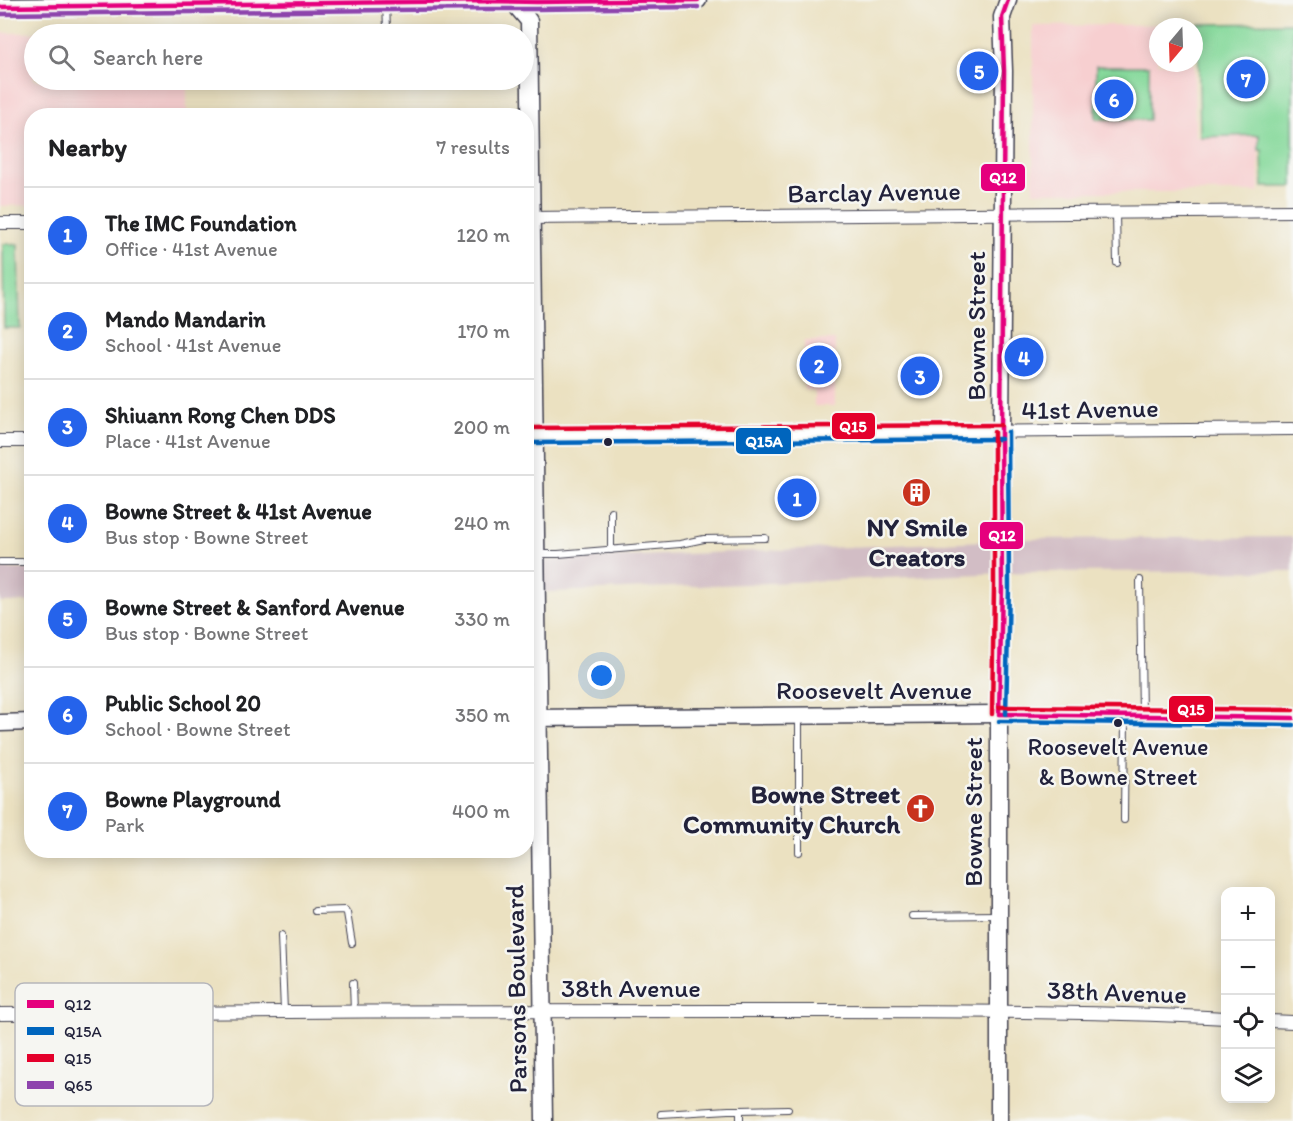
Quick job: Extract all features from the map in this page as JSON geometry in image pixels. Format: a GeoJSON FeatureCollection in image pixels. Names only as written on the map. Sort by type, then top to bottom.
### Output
{"type":"FeatureCollection","features":[{"type":"Feature","properties":{"kind":"street"},"geometry":{"type":"LineString","coordinates":[[0,7],[698,0]]}},
{"type":"Feature","properties":{"kind":"street","name":"Bowne Street"},"geometry":{"type":"LineString","coordinates":[[999,1121],[999,714],[1002,587],[1004,71],[1002,17],[1008,0]]}},
{"type":"Feature","properties":{"kind":"street","name":"Parsons Boulevard"},"geometry":{"type":"LineString","coordinates":[[511,1],[529,21],[529,24]]}},
{"type":"Feature","properties":{"kind":"street","name":"Parsons Boulevard"},"geometry":{"type":"LineString","coordinates":[[529,90],[529,108]]}},
{"type":"Feature","properties":{"kind":"street","name":"Barclay Avenue"},"geometry":{"type":"LineString","coordinates":[[534,218],[1293,211]]}},
{"type":"Feature","properties":{"kind":"street"},"geometry":{"type":"LineString","coordinates":[[0,223],[24,223]]}},
{"type":"Feature","properties":{"kind":"street","name":"41st Avenue"},"geometry":{"type":"LineString","coordinates":[[534,436],[1293,429]]}},
{"type":"Feature","properties":{"kind":"street"},"geometry":{"type":"LineString","coordinates":[[0,441],[24,441]]}},
{"type":"Feature","properties":{"kind":"street","name":"Parsons Boulevard"},"geometry":{"type":"LineString","coordinates":[[534,492],[536,530],[534,662]]}},
{"type":"Feature","properties":{"kind":"street","name":"Roosevelt Avenue"},"geometry":{"type":"LineString","coordinates":[[534,718],[999,714],[1293,718]]}},
{"type":"Feature","properties":{"kind":"street"},"geometry":{"type":"LineString","coordinates":[[0,723],[24,723]]}},
{"type":"Feature","properties":{"kind":"street","name":"Parsons Boulevard"},"geometry":{"type":"LineString","coordinates":[[534,783],[543,1121]]}},
{"type":"Feature","properties":{"kind":"street","name":"38th Avenue"},"geometry":{"type":"LineString","coordinates":[[213,1012],[541,1010],[999,1011],[1221,1018]]}},
{"type":"Feature","properties":{"kind":"street","name":"38th Avenue"},"geometry":{"type":"LineString","coordinates":[[0,1014],[15,1014]]}},
{"type":"Feature","properties":{"kind":"street"},"geometry":{"type":"LineString","coordinates":[[1275,1021],[1293,1022]]}},
{"type":"Feature","properties":{"kind":"lane"},"geometry":{"type":"LineString","coordinates":[[386,3],[387,24]]}},
{"type":"Feature","properties":{"kind":"lane"},"geometry":{"type":"LineString","coordinates":[[1116,213],[1117,264]]}},
{"type":"Feature","properties":{"kind":"lane"},"geometry":{"type":"LineString","coordinates":[[611,511],[611,550]]}},
{"type":"Feature","properties":{"kind":"lane"},"geometry":{"type":"LineString","coordinates":[[536,554],[680,544],[704,539],[765,538]]}},
{"type":"Feature","properties":{"kind":"lane"},"geometry":{"type":"LineString","coordinates":[[0,562],[24,562]]}},
{"type":"Feature","properties":{"kind":"lane"},"geometry":{"type":"LineString","coordinates":[[1124,820],[1133,716],[1140,580]]}},
{"type":"Feature","properties":{"kind":"lane"},"geometry":{"type":"LineString","coordinates":[[799,716],[799,852]]}},
{"type":"Feature","properties":{"kind":"lane"},"geometry":{"type":"LineString","coordinates":[[315,911],[345,910],[352,944]]}},
{"type":"Feature","properties":{"kind":"lane"},"geometry":{"type":"LineString","coordinates":[[912,916],[999,915]]}},
{"type":"Feature","properties":{"kind":"lane"},"geometry":{"type":"LineString","coordinates":[[281,936],[284,1012]]}},
{"type":"Feature","properties":{"kind":"lane"},"geometry":{"type":"LineString","coordinates":[[353,983],[354,1013]]}},
{"type":"Feature","properties":{"kind":"lane"},"geometry":{"type":"LineString","coordinates":[[661,1114],[788,1109]]}},
{"type":"Feature","properties":{"kind":"lane"},"geometry":{"type":"LineString","coordinates":[[740,1110],[740,1121]]}},
{"type":"Feature","properties":{"kind":"shaded area"},"geometry":{"type":"Polygon","coordinates":[[[1149,25],[1149,72],[1194,72],[1195,137],[1259,135],[1259,192],[1033,192],[1033,26],[1149,25]]]}},
{"type":"Feature","properties":{"kind":"shaded area"},"geometry":{"type":"Polygon","coordinates":[[[0,33],[24,33],[24,90],[187,90],[187,108],[24,108],[24,205],[0,206],[0,33]]]}},
{"type":"Feature","properties":{"kind":"shaded area"},"geometry":{"type":"Polygon","coordinates":[[[804,340],[835,340],[835,406],[814,406],[814,390],[804,390],[804,340]]]}},
{"type":"Feature","properties":{"kind":"shaded area"},"geometry":{"type":"Polygon","coordinates":[[[1293,537],[1293,571],[1030,572],[534,593],[534,561],[1030,539],[1293,537]]]}},
{"type":"Feature","properties":{"kind":"shaded area"},"geometry":{"type":"Polygon","coordinates":[[[0,569],[24,569],[24,602],[0,602],[0,569]]]}},
{"type":"Feature","properties":{"kind":"green space"},"geometry":{"type":"Polygon","coordinates":[[[1293,23],[1293,187],[1263,187],[1262,150],[1259,150],[1259,135],[1200,137],[1199,72],[1203,72],[1203,24],[1293,23]]]}},
{"type":"Feature","properties":{"kind":"green space"},"geometry":{"type":"Polygon","coordinates":[[[1096,66],[1149,66],[1149,120],[1096,119],[1096,66]]]}},
{"type":"Feature","properties":{"kind":"green space"},"geometry":{"type":"Polygon","coordinates":[[[3,244],[18,244],[20,328],[4,328],[3,244]]]}},
{"type":"Feature","properties":{"kind":"transit line","name":"Q12"},"geometry":{"type":"LineString","coordinates":[[0,7],[698,0]]}},
{"type":"Feature","properties":{"kind":"transit line","name":"Q12"},"geometry":{"type":"LineString","coordinates":[[999,714],[1002,587],[1004,71],[1002,17],[1008,0]]}},
{"type":"Feature","properties":{"kind":"transit line","name":"Q65"},"geometry":{"type":"LineString","coordinates":[[0,14],[698,7]]}},
{"type":"Feature","properties":{"kind":"transit line","name":"Q15"},"geometry":{"type":"LineString","coordinates":[[534,428],[1001,425]]}},
{"type":"Feature","properties":{"kind":"transit line","name":"Q15"},"geometry":{"type":"LineString","coordinates":[[992,714],[994,432]]}},
{"type":"Feature","properties":{"kind":"transit line","name":"Q15A"},"geometry":{"type":"LineString","coordinates":[[1006,714],[1009,587],[1008,432]]}},
{"type":"Feature","properties":{"kind":"transit line","name":"Q15A"},"geometry":{"type":"LineString","coordinates":[[534,443],[1001,439]]}},
{"type":"Feature","properties":{"kind":"transit line","name":"Q15"},"geometry":{"type":"LineString","coordinates":[[999,707],[1293,710]]}},
{"type":"Feature","properties":{"kind":"transit line","name":"Q12"},"geometry":{"type":"LineString","coordinates":[[999,714],[1293,718]]}},
{"type":"Feature","properties":{"kind":"transit line","name":"Q15A"},"geometry":{"type":"LineString","coordinates":[[999,721],[1293,725]]}},
{"type":"Feature","properties":{"kind":"place","name":"Bowne Street & Sanford Avenue"},"geometry":{"type":"Point","coordinates":[979,71]}},
{"type":"Feature","properties":{"kind":"place","name":"Bowne Playground"},"geometry":{"type":"Point","coordinates":[1246,79]}},
{"type":"Feature","properties":{"kind":"place","name":"Public School 20"},"geometry":{"type":"Point","coordinates":[1114,99]}},
{"type":"Feature","properties":{"kind":"place","name":"Bowne Street & 41st Avenue"},"geometry":{"type":"Point","coordinates":[1024,357]}},
{"type":"Feature","properties":{"kind":"place","name":"Mando Mandarin"},"geometry":{"type":"Point","coordinates":[819,365]}},
{"type":"Feature","properties":{"kind":"place","name":"Shiuann Rong Chen DDS"},"geometry":{"type":"Point","coordinates":[920,376]}},
{"type":"Feature","properties":{"kind":"place","name":"NY Smile Creators"},"geometry":{"type":"Point","coordinates":[917,493]}},
{"type":"Feature","properties":{"kind":"place","name":"The IMC Foundation"},"geometry":{"type":"Point","coordinates":[797,498]}},
{"type":"Feature","properties":{"kind":"place","name":"Roosevelt Avenue & Bowne Street"},"geometry":{"type":"Point","coordinates":[1118,723]}},
{"type":"Feature","properties":{"kind":"place","name":"Bowne Street Community Church"},"geometry":{"type":"Point","coordinates":[921,809]}}]}
